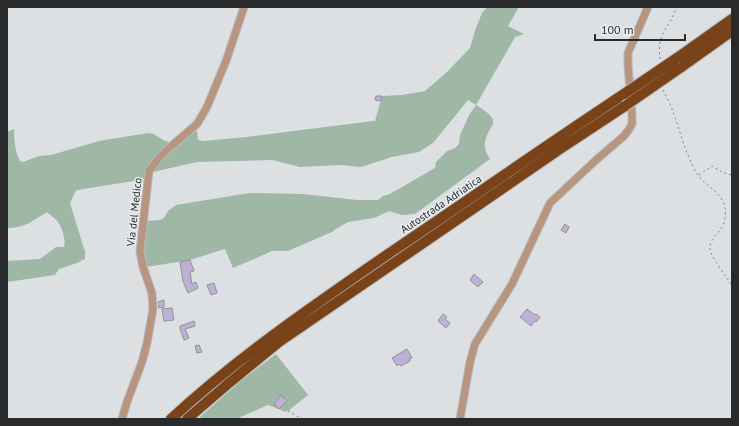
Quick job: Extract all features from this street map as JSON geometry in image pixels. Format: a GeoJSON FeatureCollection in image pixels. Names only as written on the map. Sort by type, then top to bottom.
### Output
{"type":"FeatureCollection","features":[{"type":"Feature","properties":{"kind":"highway","name":"Autostrada Adriatica"},"geometry":{"type":"LineString","coordinates":[[171,419],[220,376],[330,294],[732,19]]}},
{"type":"Feature","properties":{"kind":"highway","name":"Autostrada Adriatica"},"geometry":{"type":"LineString","coordinates":[[187,419],[285,338],[732,32]]}},
{"type":"Feature","properties":{"kind":"street","name":"Via del Medico"},"geometry":{"type":"LineString","coordinates":[[122,419],[142,362],[153,309],[152,293],[143,267],[140,251],[149,171],[168,148],[197,124],[207,107],[226,61],[244,7]]}},
{"type":"Feature","properties":{"kind":"street"},"geometry":{"type":"LineString","coordinates":[[460,419],[470,362],[475,344],[512,284],[550,203],[624,136],[632,124],[628,53],[648,7]]}},
{"type":"Feature","properties":{"kind":"path"},"geometry":{"type":"LineString","coordinates":[[660,58],[662,35],[673,18],[676,7]]}},
{"type":"Feature","properties":{"kind":"path"},"geometry":{"type":"LineString","coordinates":[[663,89],[672,108],[689,157],[698,175],[718,193],[724,204],[725,217],[723,225],[712,241],[710,249],[732,285]]}},
{"type":"Feature","properties":{"kind":"path"},"geometry":{"type":"LineString","coordinates":[[698,175],[712,166],[722,172],[732,175]]}},
{"type":"Feature","properties":{"kind":"path"},"geometry":{"type":"LineString","coordinates":[[288,411],[302,419]]}},
{"type":"Feature","properties":{"kind":"green space"},"geometry":{"type":"Polygon","coordinates":[[[487,7],[519,7],[508,26],[524,34],[515,37],[476,105],[468,100],[433,143],[419,152],[392,157],[361,167],[341,165],[300,167],[272,160],[197,162],[153,172],[167,155],[195,130],[197,131],[198,140],[203,141],[375,121],[382,96],[402,95],[425,91],[448,71],[470,48],[482,13],[487,7]]]}},
{"type":"Feature","properties":{"kind":"green space"},"geometry":{"type":"Polygon","coordinates":[[[476,105],[493,120],[486,137],[485,144],[486,151],[490,159],[415,214],[402,215],[389,211],[374,218],[348,222],[334,231],[288,251],[272,251],[233,268],[225,249],[190,260],[146,267],[143,255],[146,221],[160,220],[164,218],[168,211],[176,205],[249,193],[303,194],[357,200],[378,200],[435,168],[436,162],[447,151],[455,148],[459,144],[460,135],[469,115],[476,105]]]}},
{"type":"Feature","properties":{"kind":"green space"},"geometry":{"type":"Polygon","coordinates":[[[14,129],[17,154],[20,161],[23,162],[39,156],[51,155],[99,141],[148,133],[154,134],[163,140],[175,144],[148,177],[140,180],[77,190],[75,192],[70,203],[85,249],[85,259],[59,269],[55,275],[7,282],[7,261],[40,259],[56,247],[64,247],[64,237],[60,226],[47,212],[19,227],[7,228],[7,132],[14,129]]]}},
{"type":"Feature","properties":{"kind":"green space"},"geometry":{"type":"Polygon","coordinates":[[[276,354],[308,395],[286,412],[268,405],[236,419],[201,419],[200,417],[243,379],[276,354]]]}},
{"type":"Feature","properties":{"kind":"building"},"geometry":{"type":"Polygon","coordinates":[[[376,96],[382,96],[381,101],[375,100],[376,96]]]}},
{"type":"Feature","properties":{"kind":"building"},"geometry":{"type":"Polygon","coordinates":[[[565,224],[569,227],[566,233],[561,230],[565,224]]]}},
{"type":"Feature","properties":{"kind":"building"},"geometry":{"type":"Polygon","coordinates":[[[190,260],[194,271],[190,272],[192,284],[196,282],[198,288],[188,293],[183,281],[180,262],[190,260]]]}},
{"type":"Feature","properties":{"kind":"building"},"geometry":{"type":"Polygon","coordinates":[[[474,274],[483,282],[478,287],[470,280],[474,274]]]}},
{"type":"Feature","properties":{"kind":"building"},"geometry":{"type":"Polygon","coordinates":[[[214,283],[217,293],[211,295],[207,285],[214,283]]]}},
{"type":"Feature","properties":{"kind":"building"},"geometry":{"type":"Polygon","coordinates":[[[164,300],[164,307],[159,308],[158,302],[164,300]]]}},
{"type":"Feature","properties":{"kind":"building"},"geometry":{"type":"Polygon","coordinates":[[[172,308],[174,320],[164,321],[162,309],[172,308]]]}},
{"type":"Feature","properties":{"kind":"building"},"geometry":{"type":"Polygon","coordinates":[[[527,309],[540,317],[531,326],[520,317],[527,309]]]}},
{"type":"Feature","properties":{"kind":"building"},"geometry":{"type":"Polygon","coordinates":[[[443,314],[447,317],[445,319],[450,323],[446,328],[438,321],[443,314]]]}},
{"type":"Feature","properties":{"kind":"building"},"geometry":{"type":"Polygon","coordinates":[[[194,321],[195,326],[185,329],[189,338],[184,340],[180,326],[194,321]]]}},
{"type":"Feature","properties":{"kind":"building"},"geometry":{"type":"Polygon","coordinates":[[[199,345],[202,352],[197,353],[195,346],[199,345]]]}},
{"type":"Feature","properties":{"kind":"building"},"geometry":{"type":"Polygon","coordinates":[[[407,349],[412,358],[409,359],[410,361],[401,366],[399,364],[397,366],[392,358],[407,349]]]}},
{"type":"Feature","properties":{"kind":"building"},"geometry":{"type":"Polygon","coordinates":[[[281,395],[287,401],[279,409],[274,404],[281,395]]]}}]}
